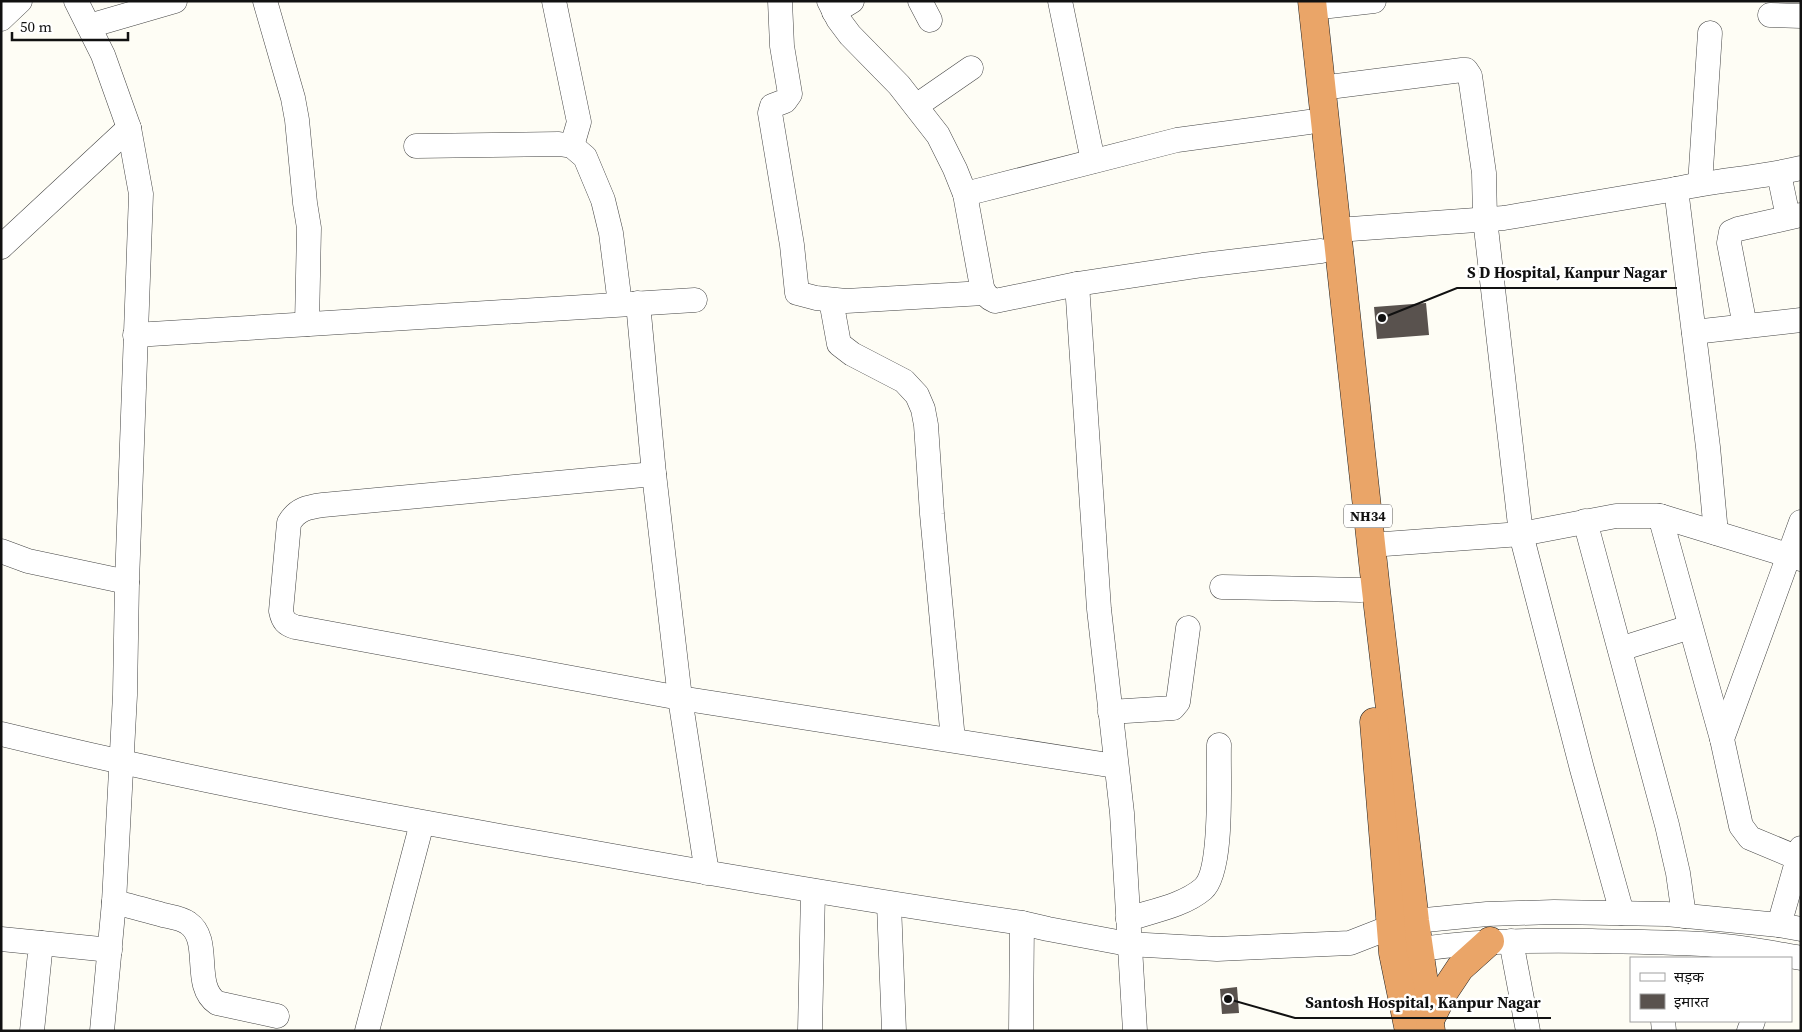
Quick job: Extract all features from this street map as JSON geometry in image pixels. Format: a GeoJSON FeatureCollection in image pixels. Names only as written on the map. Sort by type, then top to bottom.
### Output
{"type":"FeatureCollection","features":[{"type":"Feature","properties":{"kind":"highway","name":"NH34"},"geometry":{"type":"LineString","coordinates":[[1306,4],[1321,88],[1329,241],[1344,432],[1374,726],[1405,938],[1423,1027]]}},
{"type":"Feature","properties":{"kind":"highway","name":"NH34"},"geometry":{"type":"LineString","coordinates":[[1306,4],[1309,122],[1329,241],[1371,546],[1405,938]]}},
{"type":"Feature","properties":{"kind":"highway"},"geometry":{"type":"LineString","coordinates":[[1423,1027],[1460,968],[1500,941]]}},
{"type":"Feature","properties":{"kind":"street"},"geometry":{"type":"LineString","coordinates":[[1,19],[20,1]]}},
{"type":"Feature","properties":{"kind":"street"},"geometry":{"type":"LineString","coordinates":[[76,1],[103,55],[129,128],[142,194],[127,582],[125,695],[114,902],[102,1031]]}},
{"type":"Feature","properties":{"kind":"street"},"geometry":{"type":"LineString","coordinates":[[89,26],[175,1]]}},
{"type":"Feature","properties":{"kind":"street"},"geometry":{"type":"LineString","coordinates":[[265,1],[294,98],[297,120],[304,203],[309,228],[307,324]]}},
{"type":"Feature","properties":{"kind":"street"},"geometry":{"type":"LineString","coordinates":[[554,1],[579,122],[572,146]]}},
{"type":"Feature","properties":{"kind":"street"},"geometry":{"type":"LineString","coordinates":[[780,1],[782,46],[790,94],[785,101],[772,106],[770,113],[792,245],[797,294],[846,301],[984,293]]}},
{"type":"Feature","properties":{"kind":"street"},"geometry":{"type":"LineString","coordinates":[[1060,1],[1093,161]]}},
{"type":"Feature","properties":{"kind":"street"},"geometry":{"type":"LineString","coordinates":[[1306,4],[1374,1]]}},
{"type":"Feature","properties":{"kind":"street"},"geometry":{"type":"LineString","coordinates":[[838,5],[850,35],[899,85],[938,135],[965,194],[984,293],[995,301],[1077,284],[1203,265],[1329,241],[1504,218],[1795,167],[1794,216],[1731,232],[1730,243],[1745,326]]}},
{"type":"Feature","properties":{"kind":"street"},"geometry":{"type":"LineString","coordinates":[[1770,14],[1801,16]]}},
{"type":"Feature","properties":{"kind":"street"},"geometry":{"type":"LineString","coordinates":[[1700,184],[1710,34]]}},
{"type":"Feature","properties":{"kind":"street"},"geometry":{"type":"LineString","coordinates":[[916,106],[971,68]]}},
{"type":"Feature","properties":{"kind":"street"},"geometry":{"type":"LineString","coordinates":[[1321,88],[1462,70],[1468,72],[1471,81],[1484,173],[1485,219],[1521,534],[1582,769],[1622,913]]}},
{"type":"Feature","properties":{"kind":"street"},"geometry":{"type":"LineString","coordinates":[[965,194],[1177,140],[1309,122]]}},
{"type":"Feature","properties":{"kind":"street"},"geometry":{"type":"LineString","coordinates":[[1,246],[129,128]]}},
{"type":"Feature","properties":{"kind":"street"},"geometry":{"type":"LineString","coordinates":[[416,146],[550,144],[572,146],[588,162],[606,209],[629,303],[654,474],[680,698],[707,873]]}},
{"type":"Feature","properties":{"kind":"street"},"geometry":{"type":"LineString","coordinates":[[1676,189],[1708,447],[1716,533]]}},
{"type":"Feature","properties":{"kind":"street"},"geometry":{"type":"LineString","coordinates":[[1077,284],[1098,609],[1122,813],[1128,944],[1135,1031]]}},
{"type":"Feature","properties":{"kind":"street"},"geometry":{"type":"LineString","coordinates":[[136,335],[695,300]]}},
{"type":"Feature","properties":{"kind":"street"},"geometry":{"type":"LineString","coordinates":[[831,300],[839,344],[852,354],[904,381],[917,395],[923,409],[926,425],[952,740]]}},
{"type":"Feature","properties":{"kind":"street"},"geometry":{"type":"LineString","coordinates":[[1694,332],[1801,320]]}},
{"type":"Feature","properties":{"kind":"street"},"geometry":{"type":"LineString","coordinates":[[654,474],[303,508],[289,523],[281,612],[284,621],[288,625],[680,698],[1116,766]]}},
{"type":"Feature","properties":{"kind":"street"},"geometry":{"type":"LineString","coordinates":[[292,493],[292,518]]}},
{"type":"Feature","properties":{"kind":"street"},"geometry":{"type":"LineString","coordinates":[[1371,546],[1521,534],[1616,516],[1660,516],[1794,556]]}},
{"type":"Feature","properties":{"kind":"street"},"geometry":{"type":"LineString","coordinates":[[1,734],[121,763],[422,823],[890,904],[1022,923],[1128,944],[1217,949],[1350,944],[1405,938],[1487,914],[1622,913],[1675,915],[1790,927],[1799,853],[1750,838],[1741,826],[1722,739],[1660,516]]}},
{"type":"Feature","properties":{"kind":"street"},"geometry":{"type":"LineString","coordinates":[[1585,521],[1674,854],[1675,915],[1660,950]]}},
{"type":"Feature","properties":{"kind":"street"},"geometry":{"type":"LineString","coordinates":[[1722,739],[1794,556],[1801,522]]}},
{"type":"Feature","properties":{"kind":"street"},"geometry":{"type":"LineString","coordinates":[[1,551],[28,561],[127,582]]}},
{"type":"Feature","properties":{"kind":"street"},"geometry":{"type":"LineString","coordinates":[[1222,587],[1360,590]]}},
{"type":"Feature","properties":{"kind":"street"},"geometry":{"type":"LineString","coordinates":[[1620,649],[1690,627]]}},
{"type":"Feature","properties":{"kind":"street"},"geometry":{"type":"LineString","coordinates":[[1110,712],[1173,708],[1178,702],[1188,628]]}},
{"type":"Feature","properties":{"kind":"street"},"geometry":{"type":"LineString","coordinates":[[1128,919],[1185,901],[1204,888],[1212,872],[1217,853],[1218,745]]}},
{"type":"Feature","properties":{"kind":"street"},"geometry":{"type":"LineString","coordinates":[[366,1031],[422,823]]}},
{"type":"Feature","properties":{"kind":"street"},"geometry":{"type":"LineString","coordinates":[[810,1031],[812,891]]}},
{"type":"Feature","properties":{"kind":"street"},"geometry":{"type":"LineString","coordinates":[[114,902],[187,922],[196,932],[199,939],[204,986],[211,999],[217,1003],[277,1016]]}},
{"type":"Feature","properties":{"kind":"street"},"geometry":{"type":"LineString","coordinates":[[890,904],[894,1031]]}},
{"type":"Feature","properties":{"kind":"street"},"geometry":{"type":"LineString","coordinates":[[1021,1031],[1022,923]]}},
{"type":"Feature","properties":{"kind":"street"},"geometry":{"type":"LineString","coordinates":[[1405,938],[1453,944],[1500,941],[1660,950],[1716,945],[1752,954],[1789,957]]}},
{"type":"Feature","properties":{"kind":"street"},"geometry":{"type":"LineString","coordinates":[[1,939],[110,950]]}},
{"type":"Feature","properties":{"kind":"street"},"geometry":{"type":"LineString","coordinates":[[1500,941],[1528,1031]]}},
{"type":"Feature","properties":{"kind":"street"},"geometry":{"type":"LineString","coordinates":[[32,1031],[41,943]]}},
{"type":"Feature","properties":{"kind":"building"},"geometry":{"type":"Polygon","coordinates":[[[1426,303],[1429,335],[1377,339],[1374,307],[1426,303]]]}},
{"type":"Feature","properties":{"kind":"building"},"geometry":{"type":"Polygon","coordinates":[[[1237,987],[1239,1013],[1222,1014],[1220,989],[1237,987]]]}},
{"type":"Feature","properties":{"kind":"place","name":"S D Hospital, Kanpur Nagar"},"geometry":{"type":"Point","coordinates":[1382,318]}},
{"type":"Feature","properties":{"kind":"place","name":"Santosh Hospital, Kanpur Nagar"},"geometry":{"type":"Point","coordinates":[1228,999]}}]}
